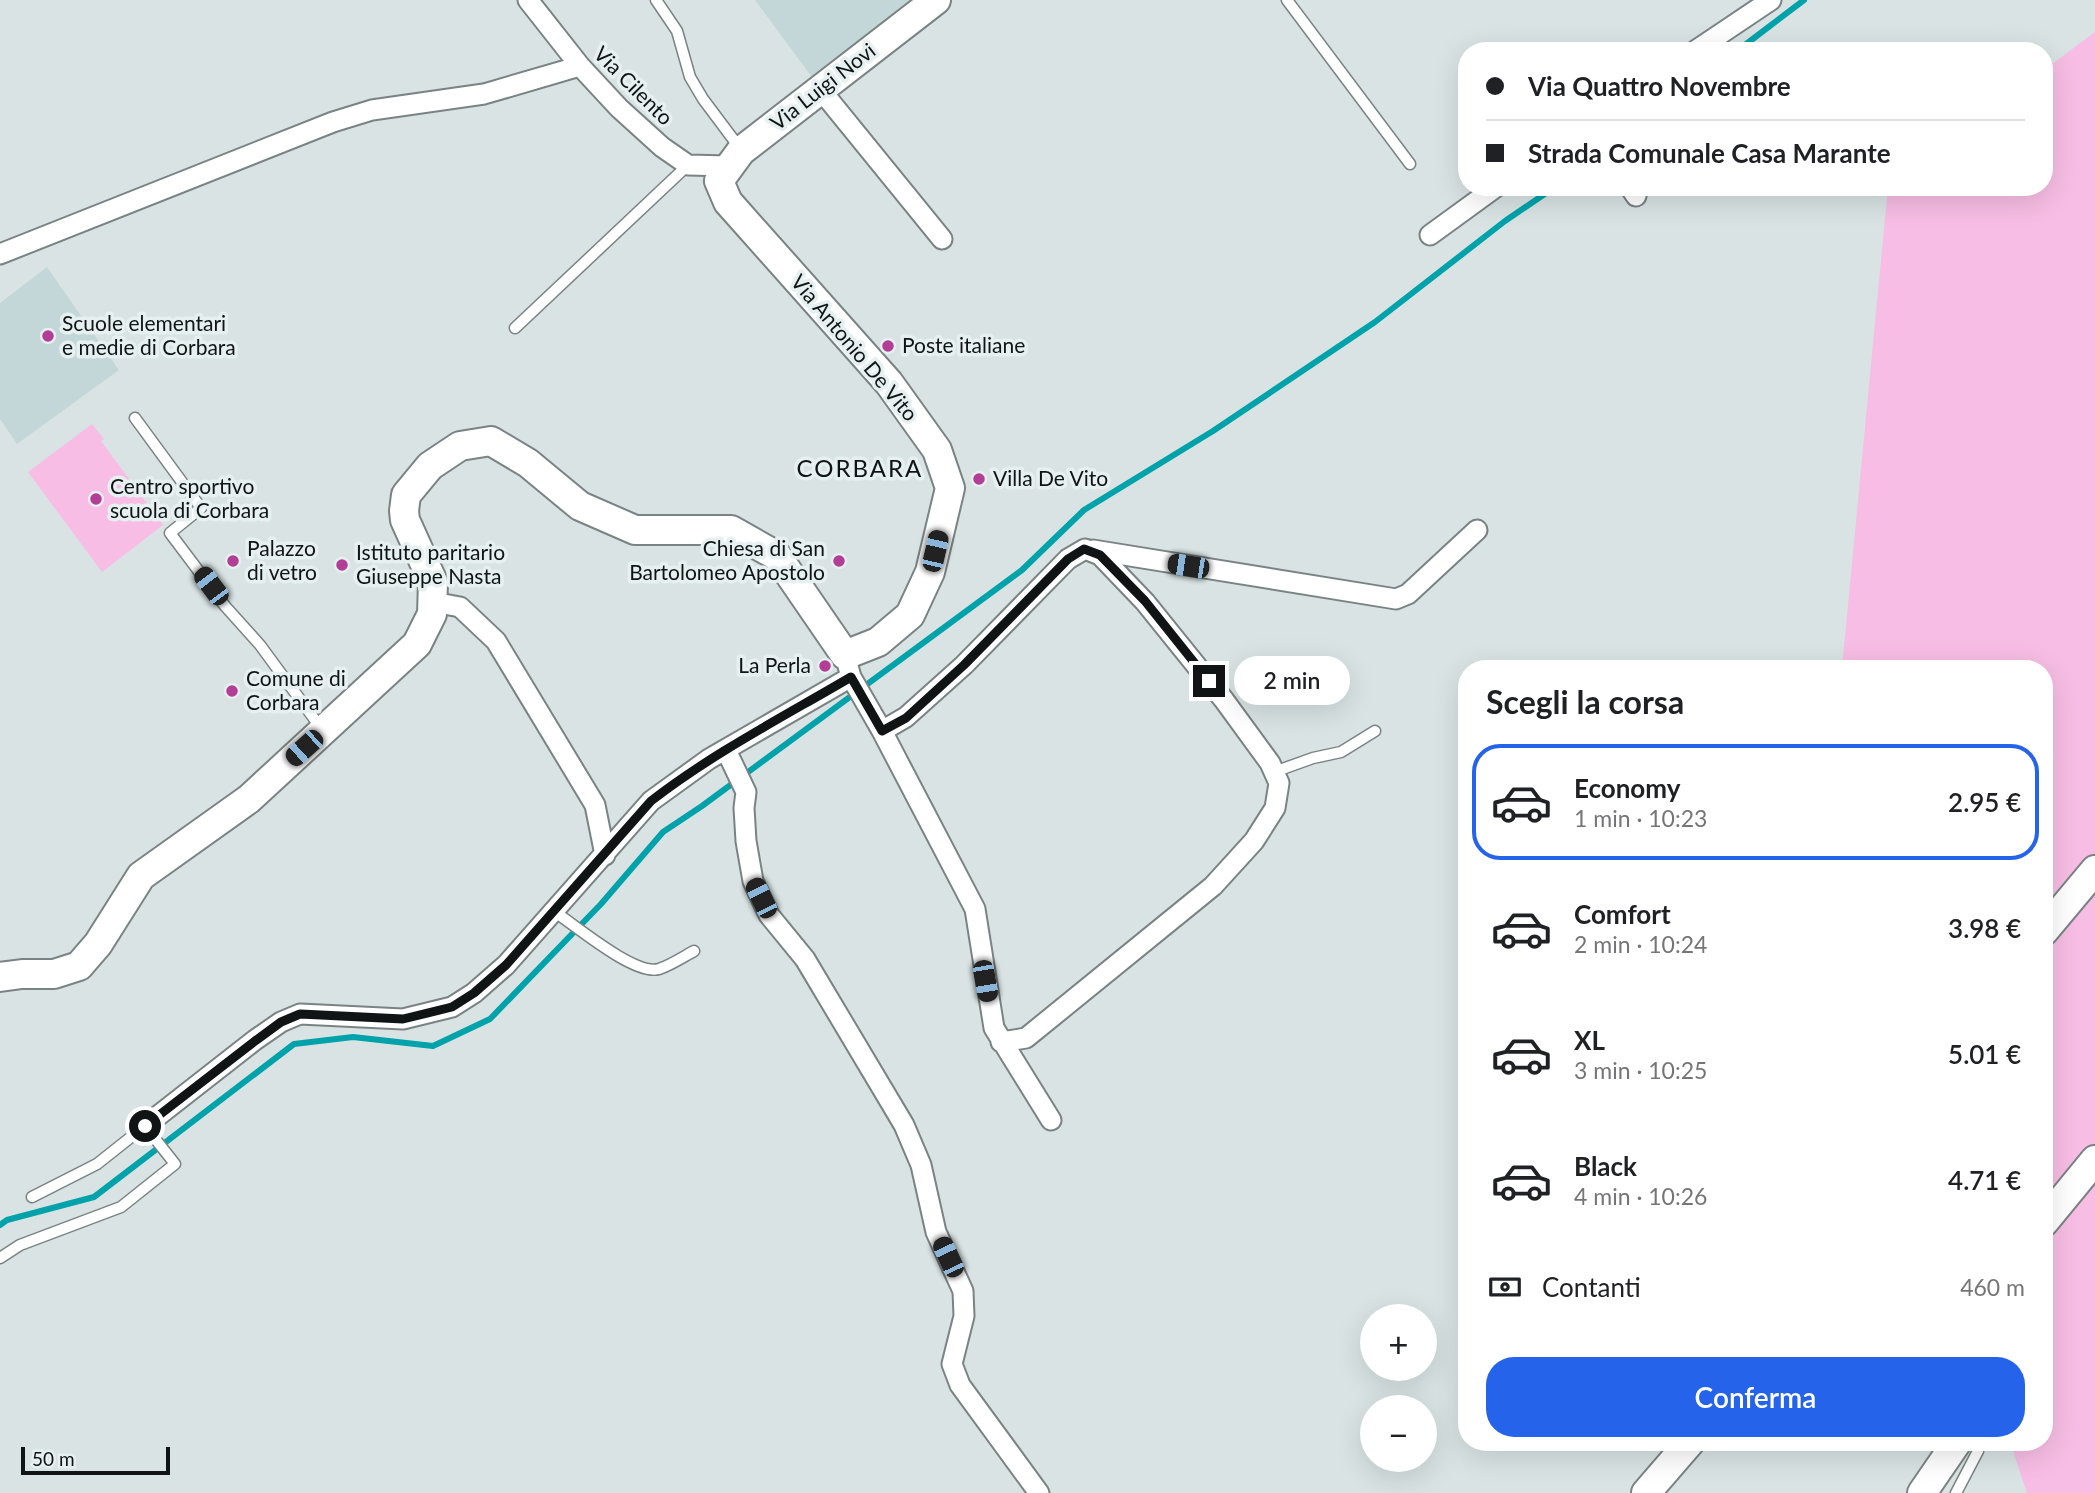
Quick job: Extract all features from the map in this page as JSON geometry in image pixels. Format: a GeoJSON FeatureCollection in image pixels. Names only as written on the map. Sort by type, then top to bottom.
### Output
{"type":"FeatureCollection","features":[{"type":"Feature","properties":{"kind":"main road","name":"Via Luigi Novi"},"geometry":{"type":"LineString","coordinates":[[729,166],[820,89],[936,0]]}},
{"type":"Feature","properties":{"kind":"main road","name":"Via Antonio De Vito"},"geometry":{"type":"LineString","coordinates":[[729,166],[728,202],[889,383],[937,450],[950,488],[930,572],[910,615],[848,666]]}},
{"type":"Feature","properties":{"kind":"main road"},"geometry":{"type":"LineString","coordinates":[[0,976],[54,974],[79,966],[99,944],[141,876],[249,799],[417,644],[432,614],[433,582],[405,520],[406,495],[430,466],[460,446],[491,441],[528,463],[580,506],[635,530],[731,530],[777,556],[848,666]]}},
{"type":"Feature","properties":{"kind":"main road"},"geometry":{"type":"LineString","coordinates":[[2053,920],[2095,870]]}},
{"type":"Feature","properties":{"kind":"main road"},"geometry":{"type":"LineString","coordinates":[[2053,1211],[2095,1160]]}},
{"type":"Feature","properties":{"kind":"main road"},"geometry":{"type":"LineString","coordinates":[[1646,1493],[1682,1451]]}},
{"type":"Feature","properties":{"kind":"main road"},"geometry":{"type":"LineString","coordinates":[[1922,1493],[1951,1451]]}},
{"type":"Feature","properties":{"kind":"street","name":"Via Cilento"},"geometry":{"type":"LineString","coordinates":[[528,0],[580,66],[619,108],[662,147],[688,165]]}},
{"type":"Feature","properties":{"kind":"street"},"geometry":{"type":"LineString","coordinates":[[1708,42],[1771,0]]}},
{"type":"Feature","properties":{"kind":"street"},"geometry":{"type":"LineString","coordinates":[[0,254],[333,122],[372,110],[484,94],[580,66]]}},
{"type":"Feature","properties":{"kind":"street"},"geometry":{"type":"LineString","coordinates":[[820,89],[942,239]]}},
{"type":"Feature","properties":{"kind":"street"},"geometry":{"type":"LineString","coordinates":[[688,165],[729,166]]}},
{"type":"Feature","properties":{"kind":"street"},"geometry":{"type":"LineString","coordinates":[[1430,235],[1484,196]]}},
{"type":"Feature","properties":{"kind":"street"},"geometry":{"type":"LineString","coordinates":[[882,731],[906,718],[964,665],[1068,559],[1092,552],[1396,599],[1408,594],[1477,530]]}},
{"type":"Feature","properties":{"kind":"street"},"geometry":{"type":"LineString","coordinates":[[1002,1042],[1026,1038],[1213,886],[1254,841],[1275,808],[1279,783],[1270,763],[1145,601],[1092,552]]}},
{"type":"Feature","properties":{"kind":"street"},"geometry":{"type":"LineString","coordinates":[[433,602],[460,607],[496,641],[595,805],[605,855]]}},
{"type":"Feature","properties":{"kind":"street"},"geometry":{"type":"LineString","coordinates":[[145,1126],[281,1022],[300,1014],[403,1019],[452,1007],[474,993],[563,917],[605,855],[651,801],[688,773],[848,666],[975,909],[994,1028],[1051,1120]]}},
{"type":"Feature","properties":{"kind":"street"},"geometry":{"type":"LineString","coordinates":[[726,750],[746,792],[746,841],[753,881],[769,915],[806,959],[897,1113],[921,1165],[936,1232],[963,1291],[964,1316],[952,1364],[960,1385],[1039,1493]]}},
{"type":"Feature","properties":{"kind":"lane"},"geometry":{"type":"LineString","coordinates":[[656,0],[677,31],[691,77],[703,99],[729,166]]}},
{"type":"Feature","properties":{"kind":"lane"},"geometry":{"type":"LineString","coordinates":[[1287,0],[1410,164]]}},
{"type":"Feature","properties":{"kind":"lane"},"geometry":{"type":"LineString","coordinates":[[515,328],[688,165]]}},
{"type":"Feature","properties":{"kind":"lane"},"geometry":{"type":"LineString","coordinates":[[135,418],[201,508],[170,533],[225,606],[260,645],[323,731]]}},
{"type":"Feature","properties":{"kind":"lane"},"geometry":{"type":"LineString","coordinates":[[1274,772],[1313,758],[1341,752],[1375,731]]}},
{"type":"Feature","properties":{"kind":"lane"},"geometry":{"type":"LineString","coordinates":[[563,917],[624,959],[643,968],[657,970],[694,951]]}},
{"type":"Feature","properties":{"kind":"lane"},"geometry":{"type":"LineString","coordinates":[[0,1258],[20,1245],[121,1207],[176,1164],[145,1126],[97,1164],[32,1197]]}},
{"type":"Feature","properties":{"kind":"lane"},"geometry":{"type":"LineString","coordinates":[[1956,1493],[1978,1451]]}},
{"type":"Feature","properties":{"kind":"shaded area"},"geometry":{"type":"Polygon","coordinates":[[[755,0],[915,0],[814,80],[755,0]]]}},
{"type":"Feature","properties":{"kind":"shaded area"},"geometry":{"type":"Polygon","coordinates":[[[2095,32],[2095,1493],[2027,1493],[2013,1451],[2053,1451],[2053,660],[1843,660],[1887,196],[2053,196],[2053,63],[2095,32]]]}},
{"type":"Feature","properties":{"kind":"shaded area","name":"Scuole elementari e medie di Corbara"},"geometry":{"type":"Polygon","coordinates":[[[47,267],[119,370],[17,444],[0,419],[0,303],[47,267]]]}},
{"type":"Feature","properties":{"kind":"shaded area","name":"Centro sportivo scuola di Corbara"},"geometry":{"type":"Polygon","coordinates":[[[92,424],[104,439],[101,441],[163,525],[102,572],[28,472],[92,424]]]}},
{"type":"Feature","properties":{"kind":"waterway"},"geometry":{"type":"LineString","coordinates":[[1749,42],[1804,0]]}},
{"type":"Feature","properties":{"kind":"waterway"},"geometry":{"type":"LineString","coordinates":[[0,1225],[7,1220],[94,1197],[294,1044],[353,1037],[433,1046],[490,1019],[601,904],[663,832],[1022,570],[1084,510],[1213,431],[1375,322],[1505,221],[1542,196]]}},
{"type":"Feature","properties":{"kind":"place","name":"Scuole elementari e medie di Corbara"},"geometry":{"type":"Point","coordinates":[48,336]}},
{"type":"Feature","properties":{"kind":"place","name":"Poste italiane"},"geometry":{"type":"Point","coordinates":[888,346]}},
{"type":"Feature","properties":{"kind":"place","name":"Villa De Vito"},"geometry":{"type":"Point","coordinates":[979,479]}},
{"type":"Feature","properties":{"kind":"place","name":"Centro sportivo scuola di Corbara"},"geometry":{"type":"Point","coordinates":[96,499]}},
{"type":"Feature","properties":{"kind":"place","name":"Palazzo di vetro"},"geometry":{"type":"Point","coordinates":[233,561]}},
{"type":"Feature","properties":{"kind":"place","name":"Chiesa di San Bartolomeo Apostolo"},"geometry":{"type":"Point","coordinates":[839,561]}},
{"type":"Feature","properties":{"kind":"place","name":"Istituto paritario Giuseppe Nasta"},"geometry":{"type":"Point","coordinates":[342,565]}},
{"type":"Feature","properties":{"kind":"place","name":"La Perla"},"geometry":{"type":"Point","coordinates":[825,666]}},
{"type":"Feature","properties":{"kind":"place","name":"Comune di Corbara"},"geometry":{"type":"Point","coordinates":[232,691]}},
{"type":"Feature","properties":{"kind":"district","name":"CORBARA"},"geometry":{"type":"Point","coordinates":[860,469]}},
{"type":"Feature","properties":{"kind":"route"},"geometry":{"type":"LineString","coordinates":[[145,1126],[281,1022],[300,1014],[403,1019],[452,1007],[474,993],[506,965],[651,801],[678,780],[709,759],[851,677],[882,731],[906,718],[964,665],[1068,559],[1084,549],[1100,555],[1145,601],[1209,681]]}}]}
